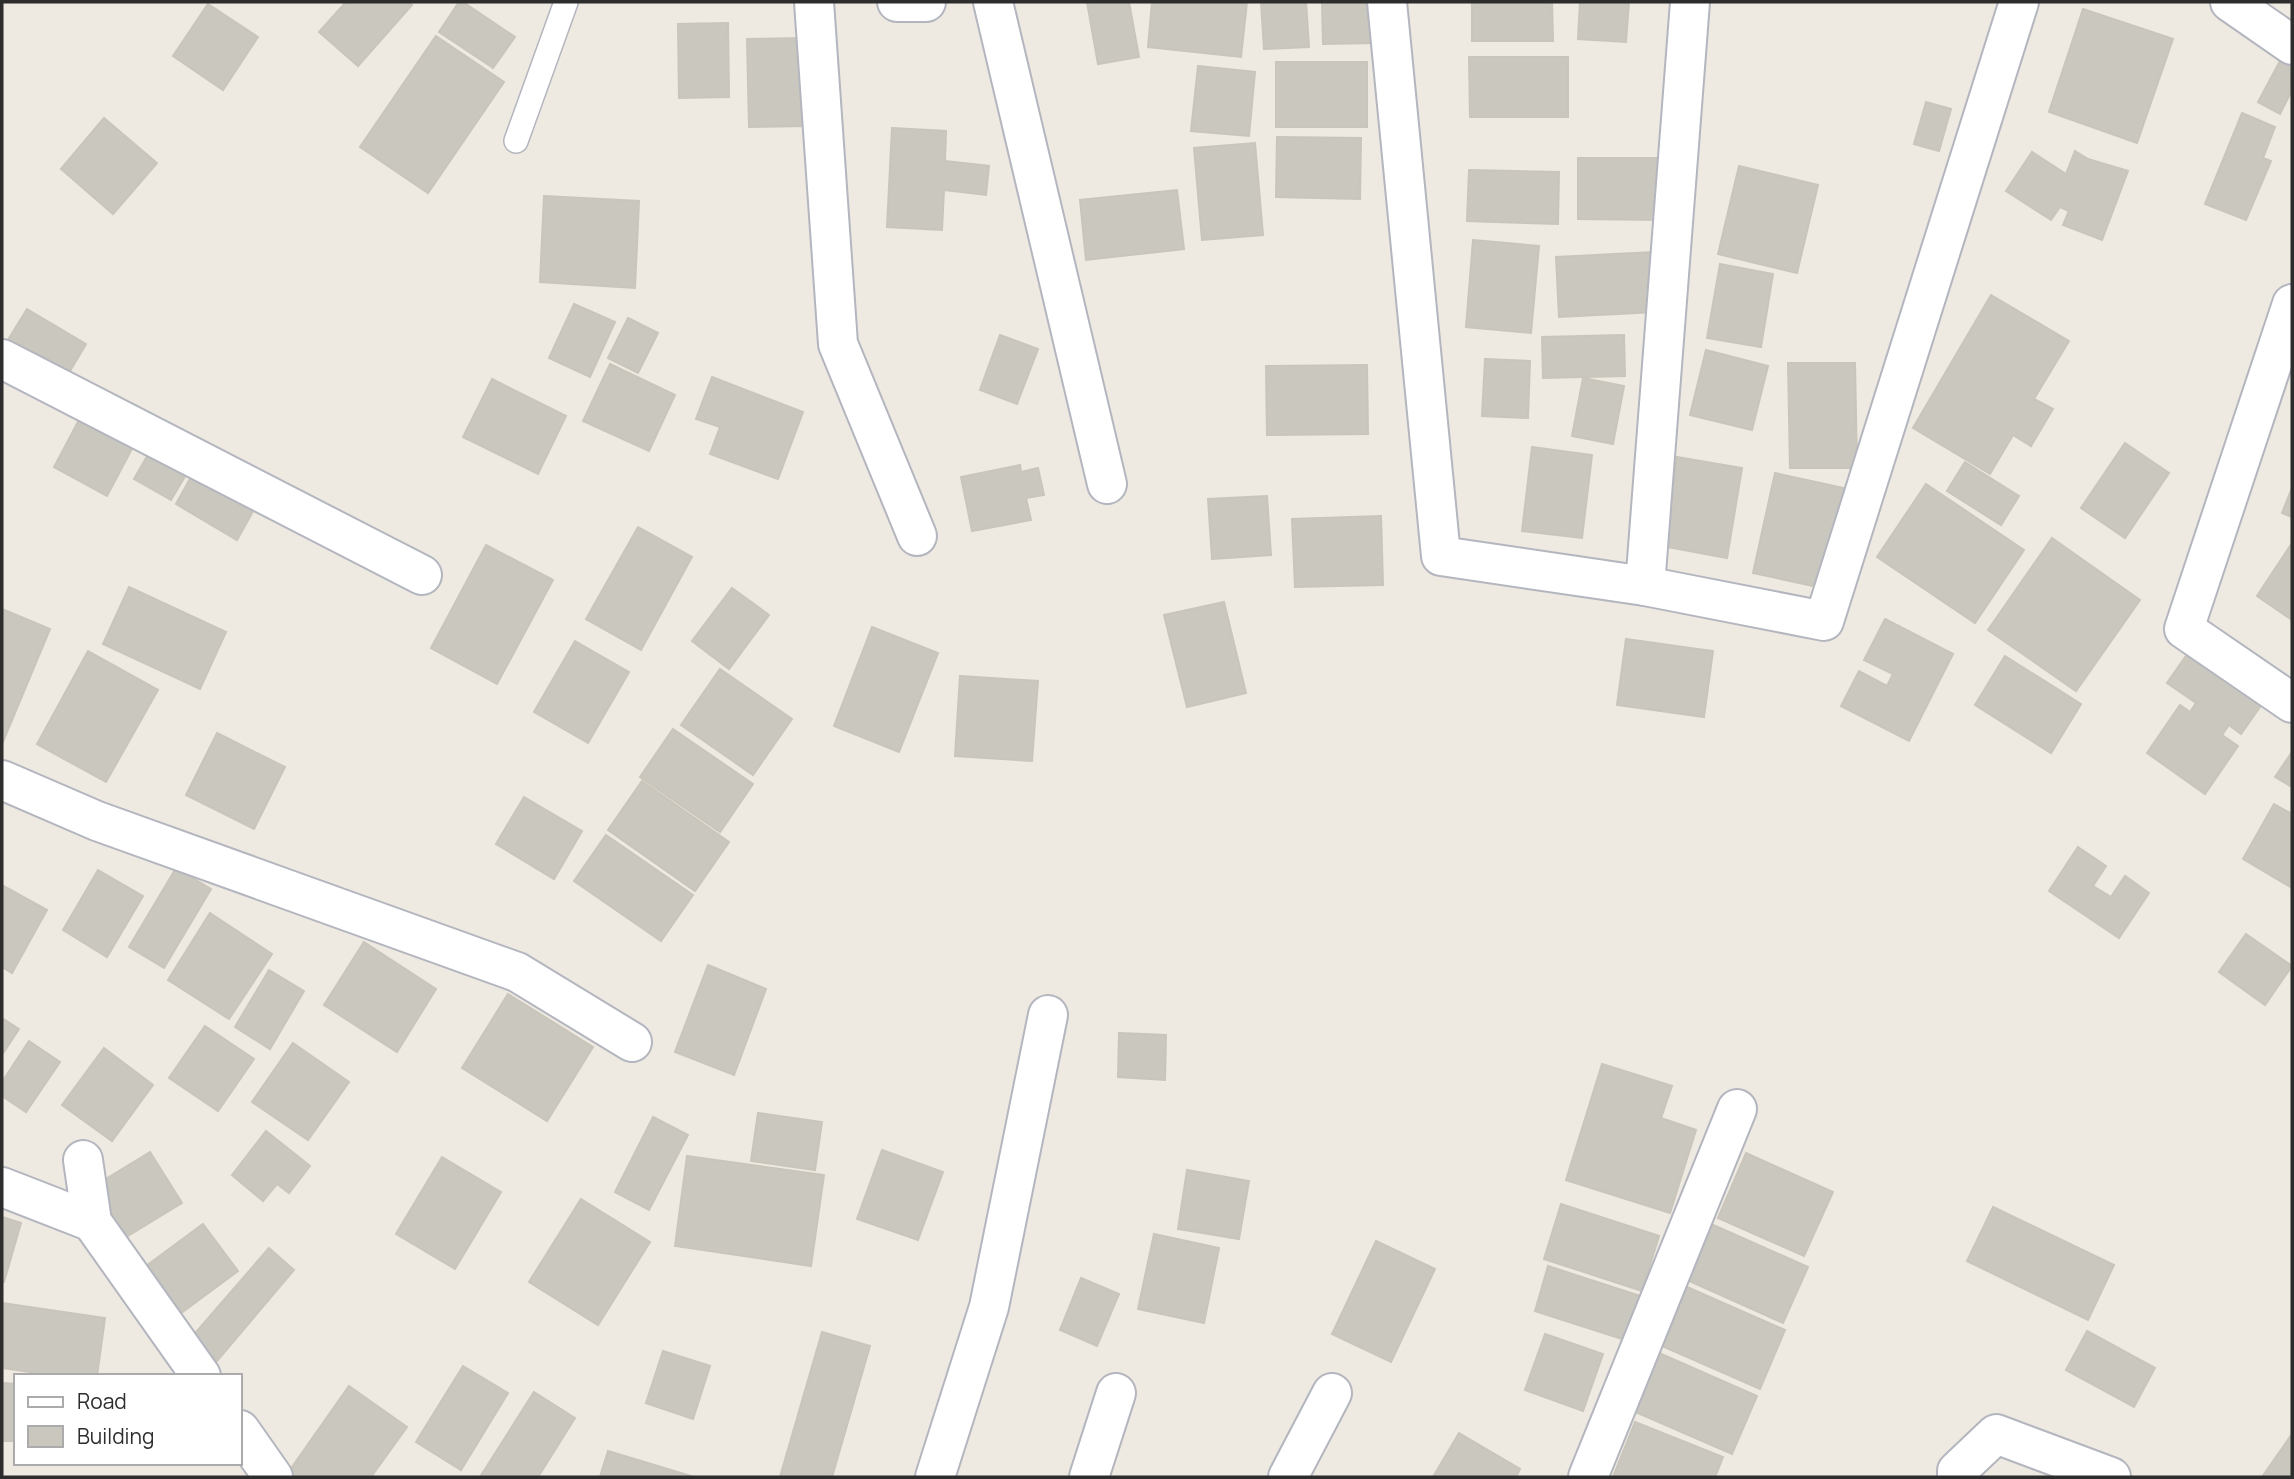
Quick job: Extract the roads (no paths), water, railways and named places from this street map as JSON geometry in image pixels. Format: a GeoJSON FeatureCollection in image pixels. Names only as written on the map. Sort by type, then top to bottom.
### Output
{"type":"FeatureCollection","features":[{"type":"Feature","properties":{"kind":"street"},"geometry":{"type":"LineString","coordinates":[[814,2],[838,344],[917,536]]}},
{"type":"Feature","properties":{"kind":"street"},"geometry":{"type":"LineString","coordinates":[[897,2],[926,2]]}},
{"type":"Feature","properties":{"kind":"street"},"geometry":{"type":"LineString","coordinates":[[993,2],[1107,484]]}},
{"type":"Feature","properties":{"kind":"street"},"geometry":{"type":"LineString","coordinates":[[1387,2],[1441,556],[1644,586],[1824,621],[2019,2]]}},
{"type":"Feature","properties":{"kind":"street"},"geometry":{"type":"LineString","coordinates":[[1644,586],[1690,2]]}},
{"type":"Feature","properties":{"kind":"street"},"geometry":{"type":"LineString","coordinates":[[2230,2],[2292,44]]}},
{"type":"Feature","properties":{"kind":"street"},"geometry":{"type":"LineString","coordinates":[[2292,304],[2184,629],[2292,703]]}},
{"type":"Feature","properties":{"kind":"street"},"geometry":{"type":"LineString","coordinates":[[2,359],[422,575]]}},
{"type":"Feature","properties":{"kind":"street"},"geometry":{"type":"LineString","coordinates":[[2,780],[97,821],[517,972],[632,1042]]}},
{"type":"Feature","properties":{"kind":"street"},"geometry":{"type":"LineString","coordinates":[[935,1477],[989,1307],[1048,1016]]}},
{"type":"Feature","properties":{"kind":"street"},"geometry":{"type":"LineString","coordinates":[[1588,1477],[1737,1109]]}},
{"type":"Feature","properties":{"kind":"street"},"geometry":{"type":"LineString","coordinates":[[83,1160],[92,1222],[200,1374]]}},
{"type":"Feature","properties":{"kind":"street"},"geometry":{"type":"LineString","coordinates":[[2,1187],[92,1222]]}},
{"type":"Feature","properties":{"kind":"street"},"geometry":{"type":"LineString","coordinates":[[1089,1477],[1116,1393]]}},
{"type":"Feature","properties":{"kind":"street"},"geometry":{"type":"LineString","coordinates":[[1289,1477],[1332,1393]]}},
{"type":"Feature","properties":{"kind":"street"},"geometry":{"type":"LineString","coordinates":[[242,1433],[273,1477]]}},
{"type":"Feature","properties":{"kind":"street"},"geometry":{"type":"LineString","coordinates":[[1957,1477],[1957,1471],[1996,1434],[2111,1477]]}},
{"type":"Feature","properties":{"kind":"lane"},"geometry":{"type":"LineString","coordinates":[[516,141],[566,2]]}}]}
